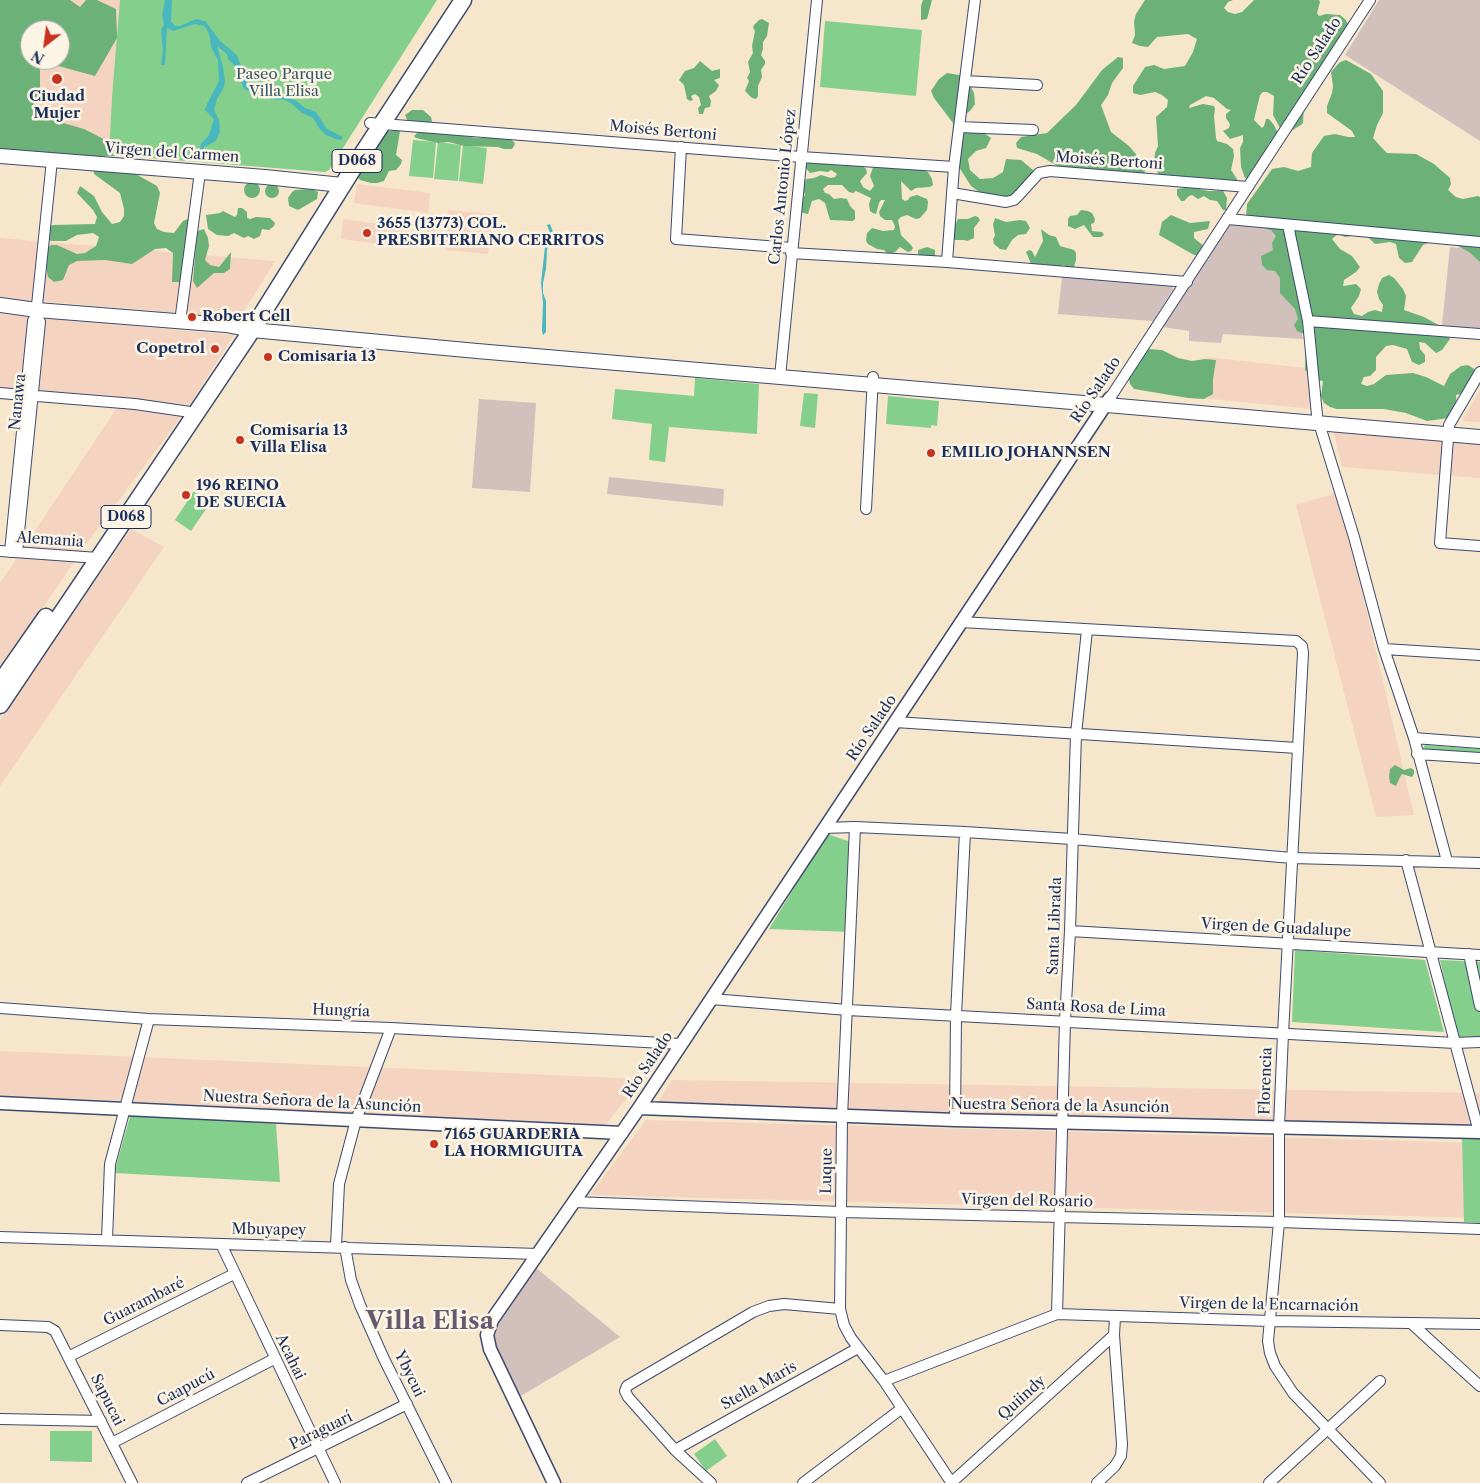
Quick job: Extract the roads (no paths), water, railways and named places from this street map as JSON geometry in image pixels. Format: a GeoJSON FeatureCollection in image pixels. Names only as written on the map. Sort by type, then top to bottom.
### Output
{"type":"FeatureCollection","features":[{"type":"Feature","properties":{"kind":"main road","name":"D068"},"geometry":{"type":"LineString","coordinates":[[0,683],[13,663],[93,558],[249,326],[451,0]]}},
{"type":"Feature","properties":{"kind":"main road","name":"D068"},"geometry":{"type":"LineString","coordinates":[[376,123],[462,0]]}},
{"type":"Feature","properties":{"kind":"main road","name":"Virgen del Carmen"},"geometry":{"type":"LineString","coordinates":[[0,156],[337,184]]}},
{"type":"Feature","properties":{"kind":"main road"},"geometry":{"type":"LineString","coordinates":[[0,306],[36,312],[249,326],[1108,402],[1449,429],[1480,427]]}},
{"type":"Feature","properties":{"kind":"main road"},"geometry":{"type":"LineString","coordinates":[[1449,429],[1480,437]]}},
{"type":"Feature","properties":{"kind":"main road","name":"D068"},"geometry":{"type":"LineString","coordinates":[[0,705],[13,663]]}},
{"type":"Feature","properties":{"kind":"street","name":"Carlos Antonio López"},"geometry":{"type":"LineString","coordinates":[[780,373],[817,0]]}},
{"type":"Feature","properties":{"kind":"street"},"geometry":{"type":"LineString","coordinates":[[947,262],[954,166],[975,0]]}},
{"type":"Feature","properties":{"kind":"street","name":"Río Salado"},"geometry":{"type":"LineString","coordinates":[[554,1483],[490,1350],[488,1335],[492,1320],[499,1307],[639,1108],[1108,402],[1370,0]]}},
{"type":"Feature","properties":{"kind":"street"},"geometry":{"type":"LineString","coordinates":[[965,81],[1037,85]]}},
{"type":"Feature","properties":{"kind":"street","name":"Moisés Bertoni"},"geometry":{"type":"LineString","coordinates":[[376,123],[801,158],[954,166]]}},
{"type":"Feature","properties":{"kind":"street"},"geometry":{"type":"LineString","coordinates":[[960,127],[1033,130]]}},
{"type":"Feature","properties":{"kind":"street"},"geometry":{"type":"LineString","coordinates":[[681,148],[676,239],[1187,282]]}},
{"type":"Feature","properties":{"kind":"street","name":"Nanawa"},"geometry":{"type":"LineString","coordinates":[[9,552],[40,322],[36,312],[52,160]]}},
{"type":"Feature","properties":{"kind":"street","name":"Moisés Bertoni"},"geometry":{"type":"LineString","coordinates":[[952,193],[1006,202],[1014,200],[1039,173],[1050,171],[1248,187]]}},
{"type":"Feature","properties":{"kind":"street"},"geometry":{"type":"LineString","coordinates":[[180,322],[200,172]]}},
{"type":"Feature","properties":{"kind":"street"},"geometry":{"type":"LineString","coordinates":[[1228,219],[1480,242]]}},
{"type":"Feature","properties":{"kind":"street"},"geometry":{"type":"LineString","coordinates":[[1288,225],[1308,321],[1318,419],[1352,530],[1384,649],[1414,738],[1447,861]]}},
{"type":"Feature","properties":{"kind":"street"},"geometry":{"type":"LineString","coordinates":[[1308,321],[1480,334]]}},
{"type":"Feature","properties":{"kind":"street"},"geometry":{"type":"LineString","coordinates":[[1480,372],[1449,429],[1440,542],[1480,546]]}},
{"type":"Feature","properties":{"kind":"street"},"geometry":{"type":"LineString","coordinates":[[866,509],[872,381]]}},
{"type":"Feature","properties":{"kind":"street"},"geometry":{"type":"LineString","coordinates":[[0,393],[135,404],[192,412]]}},
{"type":"Feature","properties":{"kind":"street","name":"Alemania"},"geometry":{"type":"LineString","coordinates":[[9,552],[93,558]]}},
{"type":"Feature","properties":{"kind":"street"},"geometry":{"type":"LineString","coordinates":[[961,622],[1088,630]]}},
{"type":"Feature","properties":{"kind":"street","name":"Florencia"},"geometry":{"type":"LineString","coordinates":[[1088,630],[1296,641],[1302,646],[1279,1127],[1280,1222],[1269,1347],[1275,1366],[1293,1393],[1380,1483]]}},
{"type":"Feature","properties":{"kind":"street","name":"Santa Librada"},"geometry":{"type":"LineString","coordinates":[[1057,1314],[1065,1022],[1070,931],[1076,734],[1088,630]]}},
{"type":"Feature","properties":{"kind":"street"},"geometry":{"type":"LineString","coordinates":[[1384,649],[1480,655]]}},
{"type":"Feature","properties":{"kind":"street"},"geometry":{"type":"LineString","coordinates":[[895,722],[1297,748]]}},
{"type":"Feature","properties":{"kind":"street"},"geometry":{"type":"LineString","coordinates":[[1414,738],[1480,743]]}},
{"type":"Feature","properties":{"kind":"street"},"geometry":{"type":"LineString","coordinates":[[1417,754],[1480,758]]}},
{"type":"Feature","properties":{"kind":"street"},"geometry":{"type":"LineString","coordinates":[[824,828],[855,827],[966,832],[1292,858],[1480,863]]}},
{"type":"Feature","properties":{"kind":"street","name":"Luque"},"geometry":{"type":"LineString","coordinates":[[855,827],[842,1116],[840,1309],[844,1325],[858,1348],[884,1382],[951,1482]]}},
{"type":"Feature","properties":{"kind":"street"},"geometry":{"type":"LineString","coordinates":[[955,1120],[956,1015],[966,832]]}},
{"type":"Feature","properties":{"kind":"street"},"geometry":{"type":"LineString","coordinates":[[1406,860],[1479,1132]]}},
{"type":"Feature","properties":{"kind":"street","name":"Virgen de Guadalupe"},"geometry":{"type":"LineString","coordinates":[[1070,931],[1480,955]]}},
{"type":"Feature","properties":{"kind":"street"},"geometry":{"type":"LineString","coordinates":[[1469,954],[1480,1006]]}},
{"type":"Feature","properties":{"kind":"street","name":"Santa Rosa de Lima"},"geometry":{"type":"LineString","coordinates":[[711,999],[848,1010],[1455,1043],[1480,1042]]}},
{"type":"Feature","properties":{"kind":"street","name":"Hungría"},"geometry":{"type":"LineString","coordinates":[[0,1008],[149,1019],[391,1028],[681,1044]]}},
{"type":"Feature","properties":{"kind":"street"},"geometry":{"type":"LineString","coordinates":[[107,1240],[110,1164],[149,1019]]}},
{"type":"Feature","properties":{"kind":"street","name":"Ybycui"},"geometry":{"type":"LineString","coordinates":[[391,1028],[356,1120],[339,1184],[341,1247],[360,1305],[446,1483]]}},
{"type":"Feature","properties":{"kind":"street","name":"Nuestra Señora de la Asunción"},"geometry":{"type":"LineString","coordinates":[[0,1103],[622,1133]]}},
{"type":"Feature","properties":{"kind":"street","name":"Nuestra Señora de la Asunción"},"geometry":{"type":"LineString","coordinates":[[639,1108],[955,1120],[1479,1132]]}},
{"type":"Feature","properties":{"kind":"street","name":"Virgen del Rosario"},"geometry":{"type":"LineString","coordinates":[[574,1202],[842,1212],[1280,1222],[1480,1229]]}},
{"type":"Feature","properties":{"kind":"street","name":"Mbuyapey"},"geometry":{"type":"LineString","coordinates":[[0,1237],[538,1254]]}},
{"type":"Feature","properties":{"kind":"street","name":"Acahai"},"geometry":{"type":"LineString","coordinates":[[221,1244],[334,1483]]}},
{"type":"Feature","properties":{"kind":"street","name":"Guarambaré"},"geometry":{"type":"LineString","coordinates":[[68,1357],[234,1274]]}},
{"type":"Feature","properties":{"kind":"street"},"geometry":{"type":"LineString","coordinates":[[711,1483],[674,1450],[628,1397],[625,1391],[627,1386],[753,1312],[769,1306],[784,1304],[840,1309]]}},
{"type":"Feature","properties":{"kind":"street"},"geometry":{"type":"LineString","coordinates":[[884,1382],[1057,1314]]}},
{"type":"Feature","properties":{"kind":"street","name":"Virgen de la Encarnación"},"geometry":{"type":"LineString","coordinates":[[1057,1314],[1270,1321],[1480,1324]]}},
{"type":"Feature","properties":{"kind":"street"},"geometry":{"type":"LineString","coordinates":[[1097,1483],[1115,1466],[1121,1456],[1122,1444],[1114,1335],[1115,1317]]}},
{"type":"Feature","properties":{"kind":"street"},"geometry":{"type":"LineString","coordinates":[[1411,1323],[1480,1386]]}},
{"type":"Feature","properties":{"kind":"street","name":"Sapucai"},"geometry":{"type":"LineString","coordinates":[[0,1325],[48,1328],[55,1331],[132,1483]]}},
{"type":"Feature","properties":{"kind":"street","name":"Quiindy"},"geometry":{"type":"LineString","coordinates":[[951,1482],[1114,1335]]}},
{"type":"Feature","properties":{"kind":"street","name":"Stella Maris"},"geometry":{"type":"LineString","coordinates":[[674,1450],[858,1348]]}},
{"type":"Feature","properties":{"kind":"street","name":"Caapucú"},"geometry":{"type":"LineString","coordinates":[[112,1444],[274,1359]]}},
{"type":"Feature","properties":{"kind":"street"},"geometry":{"type":"LineString","coordinates":[[1268,1483],[1329,1429],[1380,1380]]}},
{"type":"Feature","properties":{"kind":"street","name":"Paraguarí"},"geometry":{"type":"LineString","coordinates":[[247,1483],[407,1404]]}},
{"type":"Feature","properties":{"kind":"street"},"geometry":{"type":"LineString","coordinates":[[803,1483],[901,1408]]}},
{"type":"Feature","properties":{"kind":"street"},"geometry":{"type":"LineString","coordinates":[[0,1419],[100,1421]]}},
{"type":"Feature","properties":{"kind":"water"},"geometry":{"type":"Polygon","coordinates":[[[165,0],[172,0],[171,21],[175,26],[180,26],[196,19],[205,21],[220,41],[237,55],[247,84],[252,88],[272,89],[285,97],[295,100],[305,108],[316,112],[327,129],[343,137],[341,140],[326,135],[313,118],[302,113],[291,103],[285,100],[270,99],[244,89],[235,66],[228,59],[227,54],[217,46],[225,82],[214,110],[219,120],[220,131],[216,141],[204,147],[202,156],[198,156],[201,144],[209,135],[214,119],[205,110],[219,81],[218,60],[211,47],[207,30],[204,26],[195,24],[173,31],[167,28],[165,65],[161,65],[163,51],[161,30],[164,24],[162,15],[165,0]]]}},
{"type":"Feature","properties":{"kind":"water"},"geometry":{"type":"Polygon","coordinates":[[[550,224],[553,232],[547,250],[543,283],[543,293],[546,301],[546,332],[543,335],[541,283],[545,247],[550,233],[547,225],[550,224]]]}},
{"type":"Feature","properties":{"kind":"place","name":"Ciudad Mujer"},"geometry":{"type":"Point","coordinates":[57,79]}},
{"type":"Feature","properties":{"kind":"place","name":"3655 (13773) COL. PRESBITERIANO CERRITOS"},"geometry":{"type":"Point","coordinates":[367,233]}},
{"type":"Feature","properties":{"kind":"place","name":"Robert Cell"},"geometry":{"type":"Point","coordinates":[192,317]}},
{"type":"Feature","properties":{"kind":"place","name":"Copetrol"},"geometry":{"type":"Point","coordinates":[215,349]}},
{"type":"Feature","properties":{"kind":"place","name":"Comisaria 13"},"geometry":{"type":"Point","coordinates":[268,357]}},
{"type":"Feature","properties":{"kind":"place","name":"Comisaría 13 Villa Elisa"},"geometry":{"type":"Point","coordinates":[240,440]}},
{"type":"Feature","properties":{"kind":"place","name":"EMILIO JOHANNSEN"},"geometry":{"type":"Point","coordinates":[931,453]}},
{"type":"Feature","properties":{"kind":"place","name":"196 REINO DE SUECIA"},"geometry":{"type":"Point","coordinates":[186,495]}},
{"type":"Feature","properties":{"kind":"place","name":"7165 GUARDERIA LA HORMIGUITA"},"geometry":{"type":"Point","coordinates":[434,1144]}},
{"type":"Feature","properties":{"kind":"district","name":"Villa Elisa"},"geometry":{"type":"Point","coordinates":[430,1322]}},
{"type":"Feature","properties":{"kind":"park label","name":"Paseo Parque Villa Elisa"},"geometry":{"type":"Point","coordinates":[284,84]}}]}
